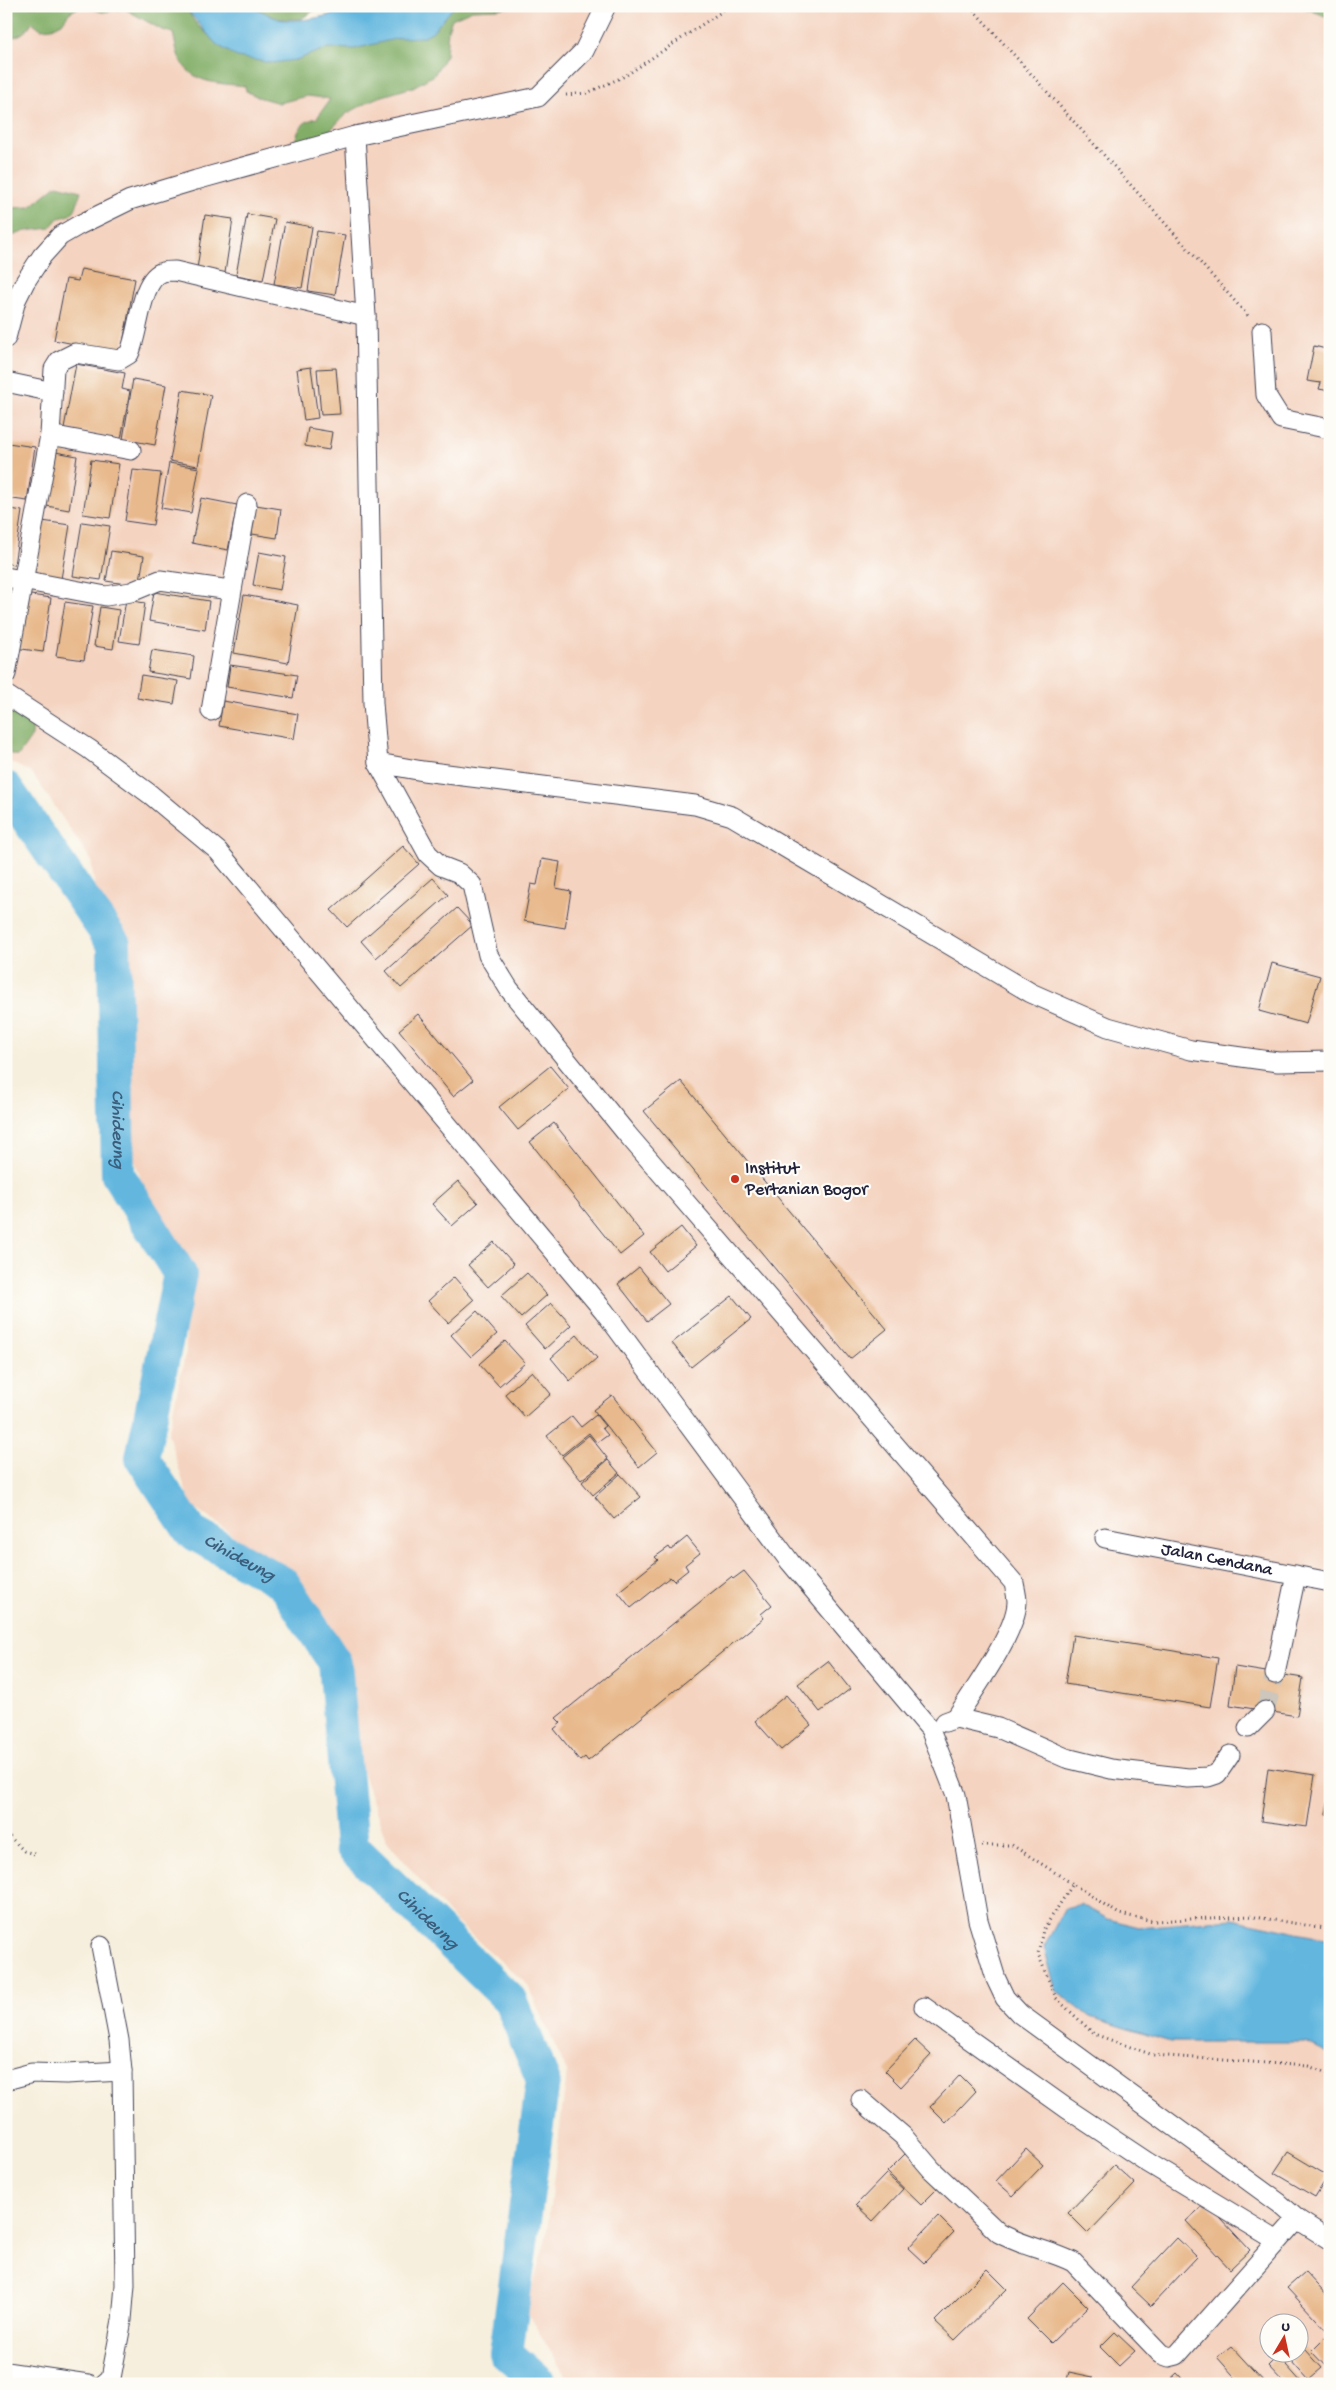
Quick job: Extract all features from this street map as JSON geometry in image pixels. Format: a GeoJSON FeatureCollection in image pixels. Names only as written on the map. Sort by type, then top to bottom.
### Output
{"type":"FeatureCollection","features":[{"type":"Feature","properties":{"kind":"lane"},"geometry":{"type":"LineString","coordinates":[[6,338],[16,300],[25,282],[42,256],[60,236],[130,200],[356,136],[538,97],[584,51],[606,6]]}},
{"type":"Feature","properties":{"kind":"lane"},"geometry":{"type":"LineString","coordinates":[[356,136],[366,316],[373,702],[378,763],[428,854],[441,866],[459,874],[472,885],[488,955],[509,989],[627,1134],[1014,1583],[1017,1603],[1010,1626],[979,1682],[956,1718],[930,1729]]}},
{"type":"Feature","properties":{"kind":"lane"},"geometry":{"type":"LineString","coordinates":[[6,674],[15,579],[50,434],[54,369],[64,356],[75,353],[119,360],[129,354],[146,288],[153,278],[162,272],[175,271],[366,316]]}},
{"type":"Feature","properties":{"kind":"lane"},"geometry":{"type":"LineString","coordinates":[[1262,331],[1266,395],[1281,419],[1330,429]]}},
{"type":"Feature","properties":{"kind":"lane"},"geometry":{"type":"LineString","coordinates":[[6,382],[54,392]]}},
{"type":"Feature","properties":{"kind":"lane"},"geometry":{"type":"LineString","coordinates":[[50,434],[131,450]]}},
{"type":"Feature","properties":{"kind":"lane"},"geometry":{"type":"LineString","coordinates":[[211,711],[230,590],[247,504]]}},
{"type":"Feature","properties":{"kind":"lane"},"geometry":{"type":"LineString","coordinates":[[15,579],[106,596],[131,592],[160,580],[230,590]]}},
{"type":"Feature","properties":{"kind":"lane"},"geometry":{"type":"LineString","coordinates":[[6,695],[97,755],[151,795],[218,850],[604,1311],[790,1562],[930,1729],[956,1795],[978,1920],[996,1979],[1005,1998],[1020,2014],[1280,2203],[1297,2219],[1330,2240]]}},
{"type":"Feature","properties":{"kind":"lane"},"geometry":{"type":"LineString","coordinates":[[378,763],[423,771],[695,805],[732,816],[1031,994],[1108,1027],[1191,1050],[1278,1062],[1330,1061]]}},
{"type":"Feature","properties":{"kind":"lane","name":"Jalan Cendana"},"geometry":{"type":"LineString","coordinates":[[1105,1538],[1330,1582]]}},
{"type":"Feature","properties":{"kind":"lane"},"geometry":{"type":"LineString","coordinates":[[1275,1674],[1296,1575]]}},
{"type":"Feature","properties":{"kind":"lane"},"geometry":{"type":"LineString","coordinates":[[1248,1728],[1265,1710]]}},
{"type":"Feature","properties":{"kind":"lane"},"geometry":{"type":"LineString","coordinates":[[956,1718],[998,1728],[1066,1758],[1111,1769],[1188,1778],[1208,1777],[1217,1774],[1230,1755]]}},
{"type":"Feature","properties":{"kind":"lane"},"geometry":{"type":"LineString","coordinates":[[101,1946],[119,2040],[122,2072],[125,2285],[116,2356],[111,2378],[104,2384]]}},
{"type":"Feature","properties":{"kind":"lane"},"geometry":{"type":"LineString","coordinates":[[924,2007],[1066,2108],[1131,2151],[1276,2240]]}},
{"type":"Feature","properties":{"kind":"lane"},"geometry":{"type":"LineString","coordinates":[[6,2080],[32,2073],[122,2072]]}},
{"type":"Feature","properties":{"kind":"lane"},"geometry":{"type":"LineString","coordinates":[[861,2100],[902,2136],[932,2170],[1000,2233],[1011,2240],[1060,2255],[1073,2262],[1161,2354],[1170,2357],[1177,2355],[1276,2240],[1297,2219]]}},
{"type":"Feature","properties":{"kind":"lane"},"geometry":{"type":"LineString","coordinates":[[6,2372],[88,2384]]}},
{"type":"Feature","properties":{"kind":"path"},"geometry":{"type":"LineString","coordinates":[[538,97],[587,94],[625,76],[730,6]]}},
{"type":"Feature","properties":{"kind":"path"},"geometry":{"type":"LineString","coordinates":[[970,6],[1262,331]]}},
{"type":"Feature","properties":{"kind":"path"},"geometry":{"type":"LineString","coordinates":[[6,1833],[24,1851],[38,1855]]}},
{"type":"Feature","properties":{"kind":"path"},"geometry":{"type":"LineString","coordinates":[[965,1846],[1012,1846],[1119,1914],[1154,1920],[1249,1916],[1330,1929]]}},
{"type":"Feature","properties":{"kind":"path"},"geometry":{"type":"LineString","coordinates":[[1073,1884],[1043,1930],[1038,1954],[1056,1998],[1094,2034],[1153,2054],[1292,2064],[1308,2066],[1330,2074]]}},
{"type":"Feature","properties":{"kind":"shaded area","name":"Institut Pertanian Bogor"},"geometry":{"type":"Polygon","coordinates":[[[40,6],[164,6],[205,74],[451,6],[1330,6],[1330,2384],[579,2384],[566,2377],[526,2311],[546,2237],[567,2072],[527,1984],[455,1921],[386,1840],[319,1646],[281,1570],[190,1504],[168,1434],[186,1351],[185,1281],[152,1213],[130,1146],[91,860],[32,773],[6,760],[6,20],[40,6]]]}},
{"type":"Feature","properties":{"kind":"green space"},"geometry":{"type":"Polygon","coordinates":[[[6,6],[187,6],[190,14],[201,28],[237,56],[439,6],[515,6],[472,10],[452,19],[448,30],[446,55],[434,75],[413,87],[376,98],[346,114],[313,148],[301,150],[295,141],[300,128],[308,121],[317,118],[330,99],[308,96],[279,103],[258,97],[246,91],[245,86],[217,83],[200,78],[185,68],[180,59],[173,33],[162,30],[125,9],[102,12],[91,8],[79,7],[69,13],[62,23],[52,28],[41,29],[32,22],[22,34],[6,38],[6,6]]]}},
{"type":"Feature","properties":{"kind":"green space"},"geometry":{"type":"Polygon","coordinates":[[[227,6],[321,6],[301,19],[279,19],[227,6]]]}},
{"type":"Feature","properties":{"kind":"green space"},"geometry":{"type":"Polygon","coordinates":[[[1300,6],[1330,6],[1330,18],[1300,6]]]}},
{"type":"Feature","properties":{"kind":"green space"},"geometry":{"type":"Polygon","coordinates":[[[57,185],[81,191],[75,210],[69,215],[58,218],[50,228],[26,231],[6,238],[6,208],[30,207],[57,185]]]}},
{"type":"Feature","properties":{"kind":"green space"},"geometry":{"type":"Polygon","coordinates":[[[6,703],[33,723],[32,736],[18,756],[6,752],[6,703]]]}},
{"type":"Feature","properties":{"kind":"water"},"geometry":{"type":"Polygon","coordinates":[[[243,5],[254,7],[279,19],[295,20],[326,16],[349,6],[455,6],[433,31],[423,37],[399,38],[354,49],[328,48],[296,60],[272,63],[237,57],[216,44],[184,6],[243,5]]]}},
{"type":"Feature","properties":{"kind":"water"},"geometry":{"type":"Polygon","coordinates":[[[1080,1904],[1108,1919],[1139,1927],[1232,1919],[1330,1940],[1330,2054],[1306,2042],[1170,2042],[1090,2017],[1056,1991],[1044,1947],[1065,1908],[1080,1904]]]}},
{"type":"Feature","properties":{"kind":"building"},"geometry":{"type":"Polygon","coordinates":[[[247,214],[275,219],[263,280],[236,275],[247,214]]]}},
{"type":"Feature","properties":{"kind":"building"},"geometry":{"type":"Polygon","coordinates":[[[205,215],[233,219],[225,273],[197,269],[205,215]]]}},
{"type":"Feature","properties":{"kind":"building"},"geometry":{"type":"Polygon","coordinates":[[[285,222],[312,227],[302,288],[274,284],[285,222]]]}},
{"type":"Feature","properties":{"kind":"building"},"geometry":{"type":"Polygon","coordinates":[[[317,231],[345,235],[335,295],[308,291],[317,231]]]}},
{"type":"Feature","properties":{"kind":"building"},"geometry":{"type":"Polygon","coordinates":[[[81,269],[135,279],[121,353],[54,340],[66,279],[78,281],[81,269]]]}},
{"type":"Feature","properties":{"kind":"building"},"geometry":{"type":"Polygon","coordinates":[[[1314,346],[1330,350],[1330,391],[1319,389],[1321,383],[1307,381],[1314,346]]]}},
{"type":"Feature","properties":{"kind":"building"},"geometry":{"type":"Polygon","coordinates":[[[76,364],[125,373],[122,389],[130,391],[121,439],[64,428],[76,364]]]}},
{"type":"Feature","properties":{"kind":"building"},"geometry":{"type":"Polygon","coordinates":[[[311,367],[318,418],[304,420],[297,369],[311,367]]]}},
{"type":"Feature","properties":{"kind":"building"},"geometry":{"type":"Polygon","coordinates":[[[336,368],[340,414],[321,415],[317,369],[336,368]]]}},
{"type":"Feature","properties":{"kind":"building"},"geometry":{"type":"Polygon","coordinates":[[[133,379],[166,385],[155,445],[123,439],[133,379]]]}},
{"type":"Feature","properties":{"kind":"building"},"geometry":{"type":"Polygon","coordinates":[[[182,390],[211,395],[198,466],[170,461],[182,390]]]}},
{"type":"Feature","properties":{"kind":"building"},"geometry":{"type":"Polygon","coordinates":[[[308,428],[332,432],[329,450],[305,446],[308,428]]]}},
{"type":"Feature","properties":{"kind":"building"},"geometry":{"type":"Polygon","coordinates":[[[8,443],[35,447],[27,501],[6,498],[8,443]]]}},
{"type":"Feature","properties":{"kind":"building"},"geometry":{"type":"Polygon","coordinates":[[[50,451],[77,456],[69,510],[41,505],[50,451]]]}},
{"type":"Feature","properties":{"kind":"building"},"geometry":{"type":"Polygon","coordinates":[[[91,460],[119,464],[110,518],[83,514],[91,460]]]}},
{"type":"Feature","properties":{"kind":"building"},"geometry":{"type":"Polygon","coordinates":[[[169,463],[199,468],[191,513],[161,508],[169,463]]]}},
{"type":"Feature","properties":{"kind":"building"},"geometry":{"type":"Polygon","coordinates":[[[133,470],[161,473],[153,525],[125,521],[133,470]]]}},
{"type":"Feature","properties":{"kind":"building"},"geometry":{"type":"Polygon","coordinates":[[[201,498],[237,505],[228,550],[192,543],[201,498]]]}},
{"type":"Feature","properties":{"kind":"building"},"geometry":{"type":"Polygon","coordinates":[[[256,505],[281,509],[277,538],[252,534],[256,505]]]}},
{"type":"Feature","properties":{"kind":"building"},"geometry":{"type":"Polygon","coordinates":[[[6,508],[22,511],[14,565],[6,563],[6,508]]]}},
{"type":"Feature","properties":{"kind":"building"},"geometry":{"type":"Polygon","coordinates":[[[42,521],[70,525],[61,579],[33,575],[42,521]]]}},
{"type":"Feature","properties":{"kind":"building"},"geometry":{"type":"Polygon","coordinates":[[[82,522],[110,526],[101,580],[73,576],[82,522]]]}},
{"type":"Feature","properties":{"kind":"building"},"geometry":{"type":"Polygon","coordinates":[[[111,551],[144,556],[139,586],[106,581],[111,551]]]}},
{"type":"Feature","properties":{"kind":"building"},"geometry":{"type":"Polygon","coordinates":[[[259,552],[286,557],[280,590],[253,585],[259,552]]]}},
{"type":"Feature","properties":{"kind":"building"},"geometry":{"type":"Polygon","coordinates":[[[6,581],[18,583],[6,644],[6,581]]]}},
{"type":"Feature","properties":{"kind":"building"},"geometry":{"type":"Polygon","coordinates":[[[154,592],[209,601],[205,630],[149,621],[154,592]]]}},
{"type":"Feature","properties":{"kind":"building"},"geometry":{"type":"Polygon","coordinates":[[[24,594],[51,598],[43,652],[15,648],[24,594]]]}},
{"type":"Feature","properties":{"kind":"building"},"geometry":{"type":"Polygon","coordinates":[[[244,595],[298,605],[288,663],[234,653],[244,595]]]}},
{"type":"Feature","properties":{"kind":"building"},"geometry":{"type":"Polygon","coordinates":[[[126,600],[145,603],[139,644],[119,641],[126,600]]]}},
{"type":"Feature","properties":{"kind":"building"},"geometry":{"type":"Polygon","coordinates":[[[65,602],[93,606],[84,660],[56,656],[65,602]]]}},
{"type":"Feature","properties":{"kind":"building"},"geometry":{"type":"Polygon","coordinates":[[[100,607],[119,610],[113,649],[94,646],[100,607]]]}},
{"type":"Feature","properties":{"kind":"building"},"geometry":{"type":"Polygon","coordinates":[[[152,650],[194,656],[191,679],[148,672],[152,650]]]}},
{"type":"Feature","properties":{"kind":"building"},"geometry":{"type":"Polygon","coordinates":[[[230,665],[297,675],[293,698],[227,687],[230,665]]]}},
{"type":"Feature","properties":{"kind":"building"},"geometry":{"type":"Polygon","coordinates":[[[141,675],[178,681],[174,704],[137,698],[141,675]]]}},
{"type":"Feature","properties":{"kind":"building"},"geometry":{"type":"Polygon","coordinates":[[[223,701],[298,714],[294,739],[219,726],[223,701]]]}},
{"type":"Feature","properties":{"kind":"building"},"geometry":{"type":"Polygon","coordinates":[[[403,846],[419,864],[347,927],[331,910],[403,846]]]}},
{"type":"Feature","properties":{"kind":"building"},"geometry":{"type":"Polygon","coordinates":[[[542,859],[560,862],[556,888],[571,891],[565,928],[524,921],[531,884],[537,885],[542,859]]]}},
{"type":"Feature","properties":{"kind":"building"},"geometry":{"type":"Polygon","coordinates":[[[433,878],[448,895],[376,958],[361,941],[433,878]]]}},
{"type":"Feature","properties":{"kind":"building"},"geometry":{"type":"Polygon","coordinates":[[[457,908],[473,925],[401,988],[386,971],[457,908]]]}},
{"type":"Feature","properties":{"kind":"building"},"geometry":{"type":"Polygon","coordinates":[[[1272,963],[1320,976],[1306,1024],[1259,1011],[1272,963]]]}},
{"type":"Feature","properties":{"kind":"building"},"geometry":{"type":"Polygon","coordinates":[[[418,1014],[473,1080],[453,1096],[399,1030],[418,1014]]]}},
{"type":"Feature","properties":{"kind":"building"},"geometry":{"type":"Polygon","coordinates":[[[550,1066],[569,1089],[518,1130],[499,1107],[550,1066]]]}},
{"type":"Feature","properties":{"kind":"building"},"geometry":{"type":"Polygon","coordinates":[[[681,1081],[887,1329],[850,1359],[644,1111],[681,1081]]]}},
{"type":"Feature","properties":{"kind":"building"},"geometry":{"type":"Polygon","coordinates":[[[554,1123],[644,1236],[620,1255],[530,1142],[554,1123]]]}},
{"type":"Feature","properties":{"kind":"building"},"geometry":{"type":"Polygon","coordinates":[[[458,1181],[478,1203],[452,1226],[432,1204],[458,1181]]]}},
{"type":"Feature","properties":{"kind":"building"},"geometry":{"type":"Polygon","coordinates":[[[681,1227],[696,1246],[665,1271],[650,1252],[681,1227]]]}},
{"type":"Feature","properties":{"kind":"building"},"geometry":{"type":"Polygon","coordinates":[[[494,1242],[514,1264],[488,1287],[468,1265],[494,1242]]]}},
{"type":"Feature","properties":{"kind":"building"},"geometry":{"type":"Polygon","coordinates":[[[639,1267],[669,1304],[647,1321],[618,1284],[639,1267]]]}},
{"type":"Feature","properties":{"kind":"building"},"geometry":{"type":"Polygon","coordinates":[[[527,1273],[547,1295],[521,1318],[501,1296],[527,1273]]]}},
{"type":"Feature","properties":{"kind":"building"},"geometry":{"type":"Polygon","coordinates":[[[454,1277],[474,1300],[448,1323],[428,1301],[454,1277]]]}},
{"type":"Feature","properties":{"kind":"building"},"geometry":{"type":"Polygon","coordinates":[[[732,1296],[751,1319],[691,1367],[672,1343],[732,1296]]]}},
{"type":"Feature","properties":{"kind":"building"},"geometry":{"type":"Polygon","coordinates":[[[551,1303],[571,1325],[545,1349],[525,1326],[551,1303]]]}},
{"type":"Feature","properties":{"kind":"building"},"geometry":{"type":"Polygon","coordinates":[[[477,1311],[497,1334],[471,1357],[451,1335],[477,1311]]]}},
{"type":"Feature","properties":{"kind":"building"},"geometry":{"type":"Polygon","coordinates":[[[577,1335],[597,1358],[570,1381],[551,1358],[577,1335]]]}},
{"type":"Feature","properties":{"kind":"building"},"geometry":{"type":"Polygon","coordinates":[[[505,1341],[525,1363],[499,1386],[479,1364],[505,1341]]]}},
{"type":"Feature","properties":{"kind":"building"},"geometry":{"type":"Polygon","coordinates":[[[532,1371],[551,1394],[525,1417],[505,1394],[532,1371]]]}},
{"type":"Feature","properties":{"kind":"building"},"geometry":{"type":"Polygon","coordinates":[[[612,1395],[657,1452],[639,1467],[593,1410],[612,1395]]]}},
{"type":"Feature","properties":{"kind":"building"},"geometry":{"type":"Polygon","coordinates":[[[596,1415],[605,1426],[602,1428],[608,1435],[597,1443],[589,1433],[562,1455],[547,1436],[572,1416],[581,1427],[596,1415]]]}},
{"type":"Feature","properties":{"kind":"building"},"geometry":{"type":"Polygon","coordinates":[[[589,1435],[608,1459],[581,1480],[562,1457],[589,1435]]]}},
{"type":"Feature","properties":{"kind":"building"},"geometry":{"type":"Polygon","coordinates":[[[608,1460],[619,1473],[593,1495],[582,1482],[608,1460]]]}},
{"type":"Feature","properties":{"kind":"building"},"geometry":{"type":"Polygon","coordinates":[[[620,1474],[641,1497],[614,1519],[595,1497],[620,1474]]]}},
{"type":"Feature","properties":{"kind":"building"},"geometry":{"type":"Polygon","coordinates":[[[687,1537],[700,1553],[685,1565],[688,1570],[674,1581],[670,1577],[631,1608],[618,1592],[658,1560],[655,1557],[669,1547],[671,1550],[687,1537]]]}},
{"type":"Feature","properties":{"kind":"building"},"geometry":{"type":"Polygon","coordinates":[[[744,1571],[772,1605],[761,1614],[764,1618],[588,1761],[585,1757],[580,1761],[554,1729],[561,1723],[556,1718],[731,1577],[733,1579],[744,1571]]]}},
{"type":"Feature","properties":{"kind":"building"},"geometry":{"type":"Polygon","coordinates":[[[1073,1635],[1218,1658],[1210,1707],[1065,1684],[1073,1635]]]}},
{"type":"Feature","properties":{"kind":"building"},"geometry":{"type":"Polygon","coordinates":[[[828,1661],[850,1689],[820,1712],[798,1684],[828,1661]]]}},
{"type":"Feature","properties":{"kind":"building"},"geometry":{"type":"Polygon","coordinates":[[[1235,1667],[1303,1678],[1297,1716],[1230,1705],[1235,1667]]]}},
{"type":"Feature","properties":{"kind":"building"},"geometry":{"type":"Polygon","coordinates":[[[786,1695],[811,1725],[781,1750],[755,1721],[786,1695]]]}},
{"type":"Feature","properties":{"kind":"building"},"geometry":{"type":"Polygon","coordinates":[[[1268,1768],[1315,1775],[1307,1827],[1261,1821],[1268,1768]]]}},
{"type":"Feature","properties":{"kind":"building"},"geometry":{"type":"Polygon","coordinates":[[[1330,1796],[1330,1816],[1326,1815],[1330,1796]]]}},
{"type":"Feature","properties":{"kind":"building"},"geometry":{"type":"Polygon","coordinates":[[[915,2040],[931,2055],[901,2087],[885,2071],[915,2040]]]}},
{"type":"Feature","properties":{"kind":"building"},"geometry":{"type":"Polygon","coordinates":[[[960,2075],[976,2091],[946,2123],[930,2107],[960,2075]]]}},
{"type":"Feature","properties":{"kind":"building"},"geometry":{"type":"Polygon","coordinates":[[[1026,2149],[1043,2165],[1013,2196],[996,2181],[1026,2149]]]}},
{"type":"Feature","properties":{"kind":"building"},"geometry":{"type":"Polygon","coordinates":[[[1288,2152],[1328,2176],[1315,2197],[1274,2173],[1288,2152]]]}},
{"type":"Feature","properties":{"kind":"building"},"geometry":{"type":"Polygon","coordinates":[[[906,2153],[940,2186],[921,2205],[887,2172],[906,2153]]]}},
{"type":"Feature","properties":{"kind":"building"},"geometry":{"type":"Polygon","coordinates":[[[1114,2165],[1135,2184],[1088,2233],[1068,2213],[1114,2165]]]}},
{"type":"Feature","properties":{"kind":"building"},"geometry":{"type":"Polygon","coordinates":[[[886,2174],[903,2189],[873,2221],[856,2205],[886,2174]]]}},
{"type":"Feature","properties":{"kind":"building"},"geometry":{"type":"Polygon","coordinates":[[[1206,2203],[1250,2250],[1230,2269],[1186,2221],[1206,2203]]]}},
{"type":"Feature","properties":{"kind":"building"},"geometry":{"type":"Polygon","coordinates":[[[938,2216],[954,2232],[924,2263],[908,2248],[938,2216]]]}},
{"type":"Feature","properties":{"kind":"building"},"geometry":{"type":"Polygon","coordinates":[[[1177,2238],[1197,2257],[1151,2306],[1131,2287],[1177,2238]]]}},
{"type":"Feature","properties":{"kind":"building"},"geometry":{"type":"Polygon","coordinates":[[[987,2269],[1007,2289],[955,2340],[935,2321],[987,2269]]]}},
{"type":"Feature","properties":{"kind":"building"},"geometry":{"type":"Polygon","coordinates":[[[1305,2272],[1330,2299],[1330,2334],[1287,2288],[1305,2272]]]}},
{"type":"Feature","properties":{"kind":"building"},"geometry":{"type":"Polygon","coordinates":[[[1063,2282],[1088,2307],[1051,2343],[1027,2319],[1063,2282]]]}},
{"type":"Feature","properties":{"kind":"building"},"geometry":{"type":"Polygon","coordinates":[[[1115,2332],[1135,2351],[1119,2366],[1100,2347],[1115,2332]]]}},
{"type":"Feature","properties":{"kind":"building"},"geometry":{"type":"Polygon","coordinates":[[[1327,2336],[1330,2340],[1330,2370],[1312,2351],[1327,2336]]]}},
{"type":"Feature","properties":{"kind":"building"},"geometry":{"type":"Polygon","coordinates":[[[1231,2346],[1266,2384],[1241,2384],[1217,2357],[1231,2346]]]}},
{"type":"Feature","properties":{"kind":"building"},"geometry":{"type":"Polygon","coordinates":[[[1308,2352],[1322,2368],[1308,2380],[1292,2362],[1308,2362],[1308,2352]]]}},
{"type":"Feature","properties":{"kind":"building"},"geometry":{"type":"Polygon","coordinates":[[[1272,2362],[1283,2362],[1303,2384],[1285,2384],[1268,2366],[1272,2362]]]}},
{"type":"Feature","properties":{"kind":"building"},"geometry":{"type":"Polygon","coordinates":[[[1069,2372],[1093,2377],[1091,2384],[1066,2384],[1069,2372]]]}},
{"type":"Feature","properties":{"kind":"building"},"geometry":{"type":"Polygon","coordinates":[[[1177,2373],[1187,2384],[1165,2384],[1177,2373]]]}},
{"type":"Feature","properties":{"kind":"waterway","name":"Cihideung"},"geometry":{"type":"LineString","coordinates":[[6,788],[114,944],[118,1175],[180,1274],[142,1458],[191,1532],[283,1583],[335,1663],[352,1847],[510,2000],[543,2080],[506,2353],[541,2384]]}},
{"type":"Feature","properties":{"kind":"tunnel"},"geometry":{"type":"LineString","coordinates":[[1265,1711],[1275,1674]]}},
{"type":"Feature","properties":{"kind":"place","name":"Institut Pertanian Bogor"},"geometry":{"type":"Point","coordinates":[735,1179]}}]}
